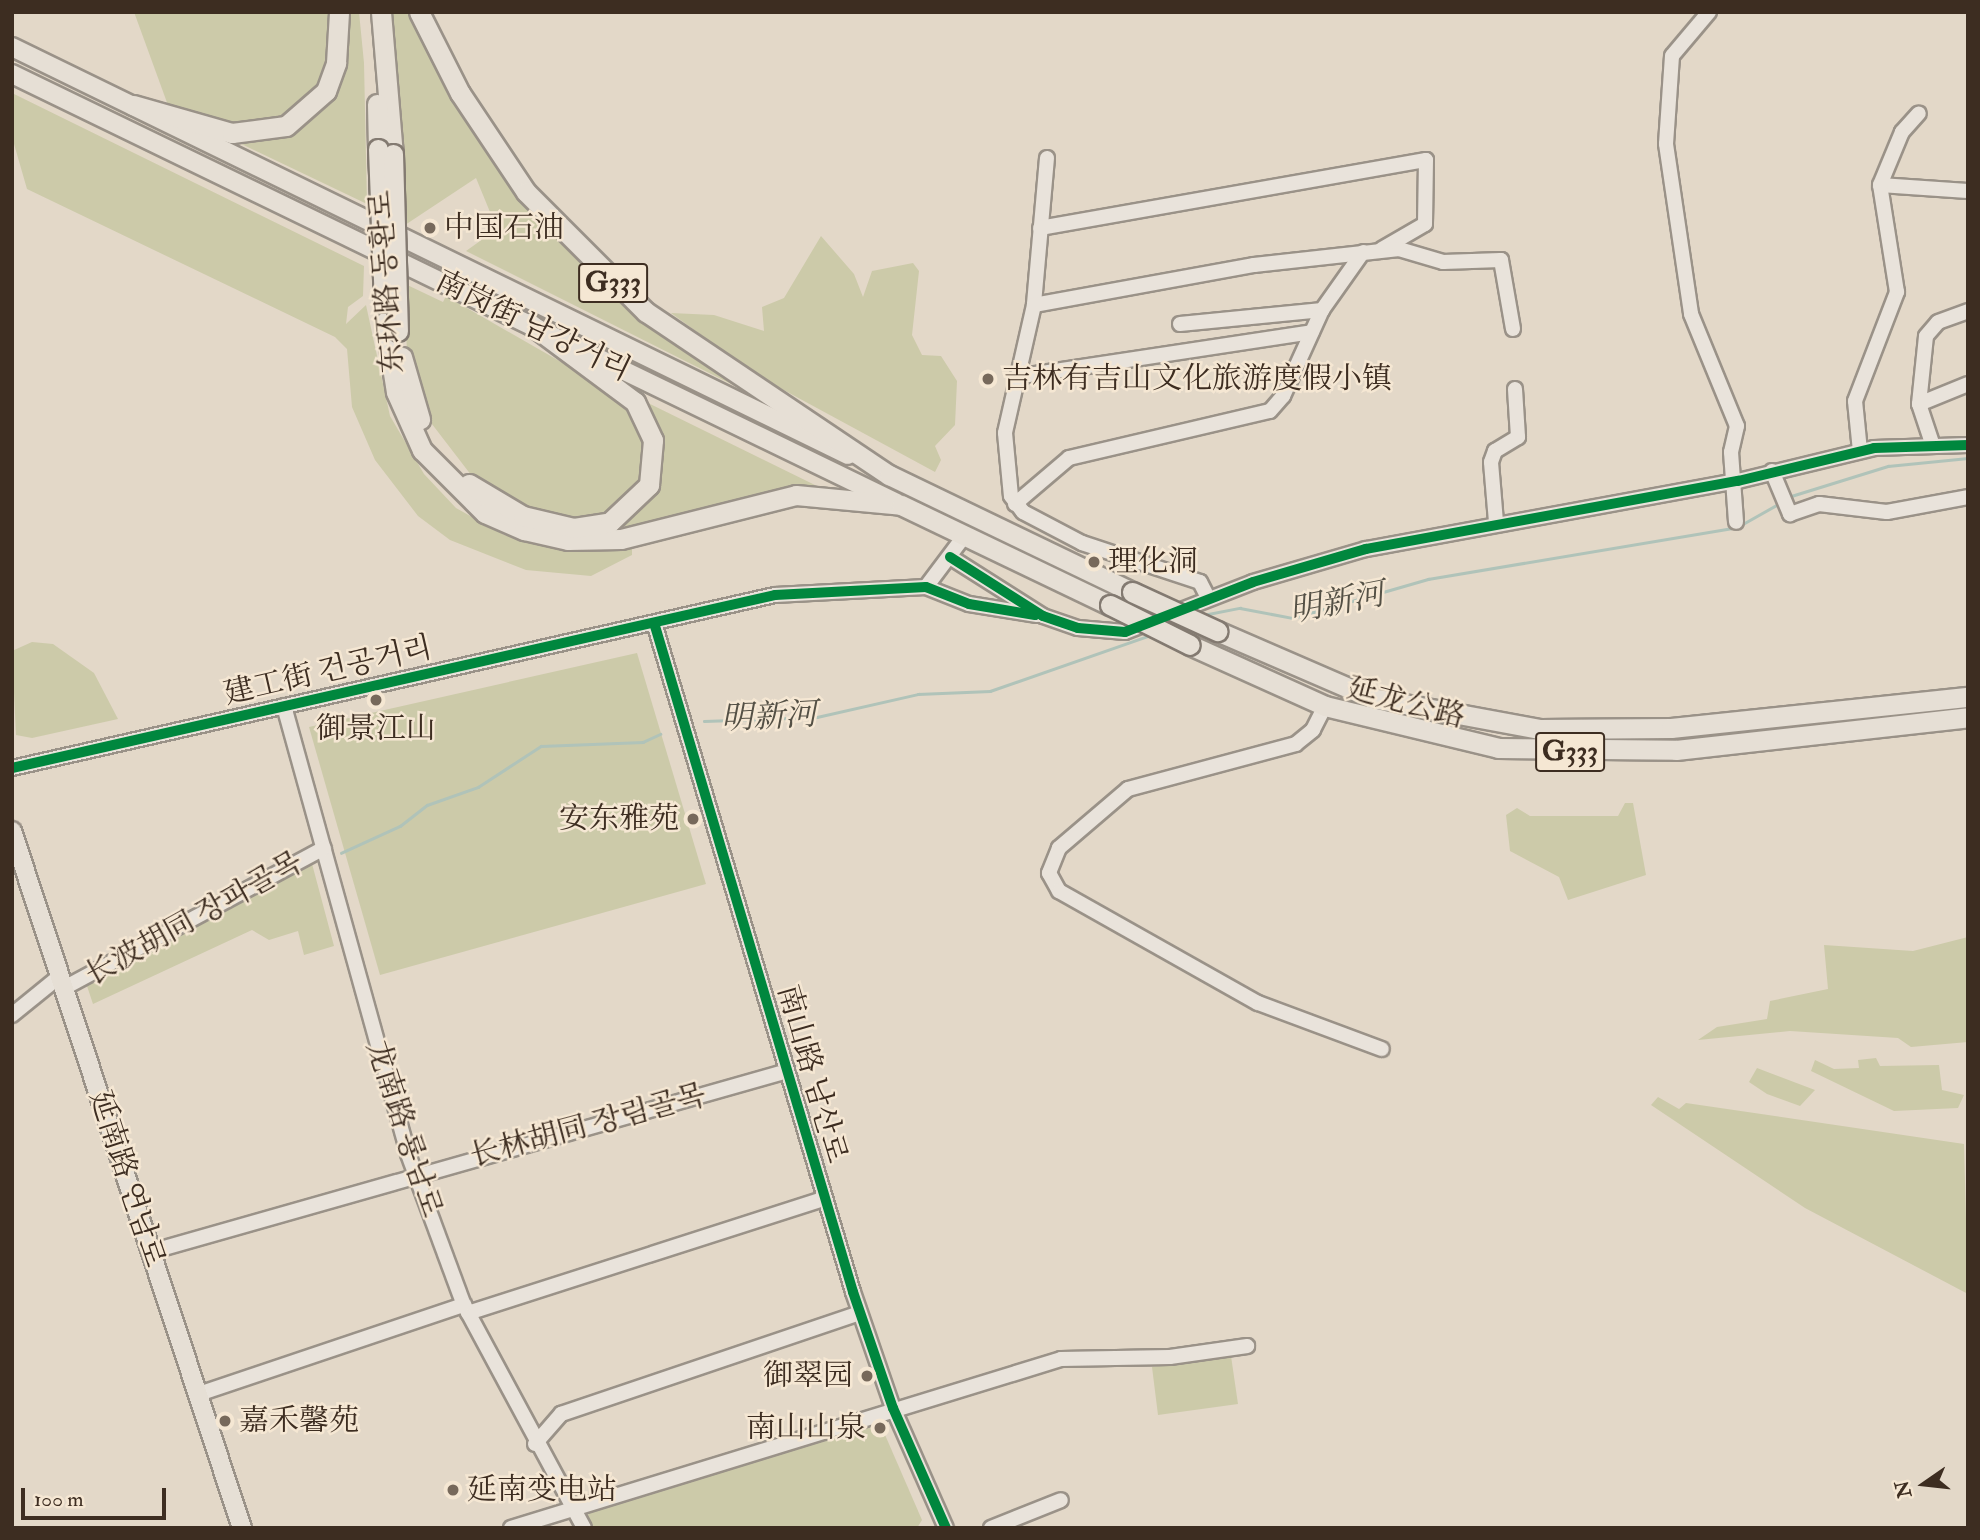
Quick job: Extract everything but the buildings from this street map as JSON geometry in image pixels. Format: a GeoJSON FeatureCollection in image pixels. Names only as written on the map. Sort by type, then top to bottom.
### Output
{"type":"FeatureCollection","features":[{"type":"Feature","properties":{"kind":"highway"},"geometry":{"type":"LineString","coordinates":[[133,105],[232,133],[286,126],[326,91],[336,64],[338,12]]}},
{"type":"Feature","properties":{"kind":"highway","name":"东环路 동환로"},"geometry":{"type":"LineString","coordinates":[[369,12],[385,151]]}},
{"type":"Feature","properties":{"kind":"highway"},"geometry":{"type":"LineString","coordinates":[[381,12],[392,326],[425,432],[465,481],[540,522],[574,527],[610,522],[649,485],[654,455],[649,427],[635,402],[529,323]]}},
{"type":"Feature","properties":{"kind":"highway","name":"G333"},"geometry":{"type":"LineString","coordinates":[[419,12],[494,148],[526,192],[608,278],[697,350],[889,475]]}},
{"type":"Feature","properties":{"kind":"highway","name":"东环路 동환로"},"geometry":{"type":"LineString","coordinates":[[392,326],[396,392],[422,450],[485,513],[524,530],[568,540],[621,539],[796,495],[901,505]]}},
{"type":"Feature","properties":{"kind":"highway","name":"延龙公路"},"geometry":{"type":"LineString","coordinates":[[889,475],[1132,592],[1372,698],[1540,729],[1671,728],[1968,697]]}},
{"type":"Feature","properties":{"kind":"highway","name":"延龙公路"},"geometry":{"type":"LineString","coordinates":[[901,505],[1189,645],[1325,706],[1439,738],[1582,753],[1676,750],[1968,717]]}},
{"type":"Feature","properties":{"kind":"main road","name":"南岗街 남강거리"},"geometry":{"type":"LineString","coordinates":[[12,47],[889,475]]}},
{"type":"Feature","properties":{"kind":"main road","name":"南岗街 남강거리"},"geometry":{"type":"LineString","coordinates":[[12,74],[901,505]]}},
{"type":"Feature","properties":{"kind":"main road","name":"延南路 연남로"},"geometry":{"type":"LineString","coordinates":[[12,831],[150,1252],[200,1394],[242,1528]]}},
{"type":"Feature","properties":{"kind":"street"},"geometry":{"type":"LineString","coordinates":[[1709,12],[1672,55],[1666,144],[1691,314],[1737,426],[1731,452],[1738,481],[1736,522]]}},
{"type":"Feature","properties":{"kind":"street"},"geometry":{"type":"LineString","coordinates":[[1860,450],[1856,401],[1897,292],[1880,185],[1902,132],[1919,113]]}},
{"type":"Feature","properties":{"kind":"street"},"geometry":{"type":"LineString","coordinates":[[1016,504],[1005,433],[1022,376],[1034,305],[1046,158]]}},
{"type":"Feature","properties":{"kind":"street"},"geometry":{"type":"LineString","coordinates":[[1040,228],[1426,160],[1425,224],[1382,249]]}},
{"type":"Feature","properties":{"kind":"street"},"geometry":{"type":"LineString","coordinates":[[1880,185],[1968,191]]}},
{"type":"Feature","properties":{"kind":"street"},"geometry":{"type":"LineString","coordinates":[[1034,305],[1382,249],[1443,262],[1501,260],[1513,329]]}},
{"type":"Feature","properties":{"kind":"street"},"geometry":{"type":"LineString","coordinates":[[1016,504],[1069,458],[1270,411],[1322,310],[1363,252]]}},
{"type":"Feature","properties":{"kind":"street"},"geometry":{"type":"LineString","coordinates":[[1180,324],[1322,310]]}},
{"type":"Feature","properties":{"kind":"street"},"geometry":{"type":"LineString","coordinates":[[1933,446],[1919,404],[1926,337],[1938,322],[1968,311]]}},
{"type":"Feature","properties":{"kind":"street"},"geometry":{"type":"LineString","coordinates":[[1022,376],[1312,332]]}},
{"type":"Feature","properties":{"kind":"street"},"geometry":{"type":"LineString","coordinates":[[1919,404],[1968,384]]}},
{"type":"Feature","properties":{"kind":"street"},"geometry":{"type":"LineString","coordinates":[[1496,522],[1491,462],[1495,451],[1518,437],[1515,389]]}},
{"type":"Feature","properties":{"kind":"street"},"geometry":{"type":"LineString","coordinates":[[950,557],[1043,616],[1066,626],[1125,632],[1208,598],[1366,549],[1496,522],[1738,481],[1860,450],[1968,445]]}},
{"type":"Feature","properties":{"kind":"street"},"geometry":{"type":"LineString","coordinates":[[1772,471],[1790,514],[1819,504],[1887,512],[1968,498]]}},
{"type":"Feature","properties":{"kind":"street"},"geometry":{"type":"LineString","coordinates":[[1016,504],[1082,542],[1185,575],[1205,587],[1208,598]]}},
{"type":"Feature","properties":{"kind":"street"},"geometry":{"type":"LineString","coordinates":[[965,535],[926,587],[969,604],[1043,616]]}},
{"type":"Feature","properties":{"kind":"street"},"geometry":{"type":"LineString","coordinates":[[1072,563],[1082,542]]}},
{"type":"Feature","properties":{"kind":"street","name":"建工街 건공거리"},"geometry":{"type":"LineString","coordinates":[[12,768],[655,626],[775,595],[926,587]]}},
{"type":"Feature","properties":{"kind":"street","name":"南山路 남산로"},"geometry":{"type":"LineString","coordinates":[[655,626],[784,1072],[859,1313],[893,1408],[946,1528]]}},
{"type":"Feature","properties":{"kind":"street","name":"龙南路 룡남로"},"geometry":{"type":"LineString","coordinates":[[284,706],[416,1174],[466,1309],[535,1444],[576,1508],[584,1528]]}},
{"type":"Feature","properties":{"kind":"street"},"geometry":{"type":"LineString","coordinates":[[1325,706],[1313,730],[1296,744],[1128,789],[1059,848],[1049,873],[1059,891],[1258,1003],[1382,1049]]}},
{"type":"Feature","properties":{"kind":"street","name":"长波胡同 장파골목"},"geometry":{"type":"LineString","coordinates":[[12,1015],[62,982],[324,848]]}},
{"type":"Feature","properties":{"kind":"street","name":"长林胡同 장림골목"},"geometry":{"type":"LineString","coordinates":[[150,1252],[416,1174],[784,1072]]}},
{"type":"Feature","properties":{"kind":"street"},"geometry":{"type":"LineString","coordinates":[[200,1394],[823,1199]]}},
{"type":"Feature","properties":{"kind":"street"},"geometry":{"type":"LineString","coordinates":[[535,1444],[561,1414],[859,1313]]}},
{"type":"Feature","properties":{"kind":"street"},"geometry":{"type":"LineString","coordinates":[[511,1528],[893,1408],[1081,1355],[1170,1357],[1247,1346]]}},
{"type":"Feature","properties":{"kind":"street"},"geometry":{"type":"LineString","coordinates":[[990,1528],[1061,1500]]}},
{"type":"Feature","properties":{"kind":"shaded area"},"geometry":{"type":"Polygon","coordinates":[[[134,12],[335,12],[326,79],[280,119],[265,123],[219,124],[169,108],[134,12]]]}},
{"type":"Feature","properties":{"kind":"shaded area"},"geometry":{"type":"Polygon","coordinates":[[[349,12],[359,12],[364,63],[367,204],[231,139],[275,138],[315,114],[342,72],[349,12]]]}},
{"type":"Feature","properties":{"kind":"shaded area"},"geometry":{"type":"Polygon","coordinates":[[[389,12],[411,12],[487,151],[542,222],[654,328],[761,399],[466,251],[497,229],[476,178],[402,227],[389,12]]]}},
{"type":"Feature","properties":{"kind":"shaded area"},"geometry":{"type":"Polygon","coordinates":[[[12,93],[364,266],[363,296],[348,307],[346,324],[366,305],[390,416],[424,474],[456,508],[504,535],[584,552],[632,546],[632,555],[591,576],[526,570],[450,540],[418,516],[375,460],[352,407],[347,349],[335,337],[27,189],[12,137],[12,93]]]}},
{"type":"Feature","properties":{"kind":"shaded area"},"geometry":{"type":"Polygon","coordinates":[[[821,236],[854,274],[863,297],[872,271],[913,263],[919,271],[912,335],[922,355],[941,356],[957,381],[955,425],[935,446],[941,460],[935,472],[756,375],[671,313],[714,315],[764,331],[762,307],[784,298],[821,236]]]}},
{"type":"Feature","properties":{"kind":"shaded area"},"geometry":{"type":"Polygon","coordinates":[[[403,283],[443,302],[446,296],[582,374],[633,411],[646,443],[640,489],[605,516],[570,520],[525,510],[478,484],[425,415],[408,367],[403,283]]]}},
{"type":"Feature","properties":{"kind":"shaded area"},"geometry":{"type":"Polygon","coordinates":[[[644,401],[819,487],[755,494],[618,534],[615,528],[650,492],[644,401]]]}},
{"type":"Feature","properties":{"kind":"shaded area"},"geometry":{"type":"Polygon","coordinates":[[[32,642],[53,644],[94,673],[118,719],[32,738],[16,735],[12,651],[32,642]]]}},
{"type":"Feature","properties":{"kind":"shaded area"},"geometry":{"type":"Polygon","coordinates":[[[637,653],[706,884],[380,975],[309,727],[637,653]]]}},
{"type":"Feature","properties":{"kind":"shaded area"},"geometry":{"type":"Polygon","coordinates":[[[1625,803],[1633,803],[1646,875],[1568,900],[1559,877],[1510,851],[1506,815],[1517,808],[1530,816],[1618,816],[1625,803]]]}},
{"type":"Feature","properties":{"kind":"shaded area"},"geometry":{"type":"Polygon","coordinates":[[[311,860],[334,946],[304,955],[298,931],[269,940],[252,930],[93,1004],[86,983],[142,958],[311,860]]]}},
{"type":"Feature","properties":{"kind":"shaded area"},"geometry":{"type":"Polygon","coordinates":[[[1968,937],[1968,1042],[1911,1047],[1898,1038],[1790,1031],[1698,1040],[1717,1027],[1767,1019],[1770,1001],[1828,989],[1824,945],[1913,951],[1968,937]]]}},
{"type":"Feature","properties":{"kind":"shaded area"},"geometry":{"type":"Polygon","coordinates":[[[1876,1058],[1880,1066],[1939,1065],[1942,1090],[1964,1095],[1958,1108],[1894,1111],[1811,1071],[1815,1060],[1834,1069],[1859,1068],[1858,1060],[1876,1058]]]}},
{"type":"Feature","properties":{"kind":"shaded area"},"geometry":{"type":"Polygon","coordinates":[[[1757,1068],[1815,1090],[1800,1106],[1767,1094],[1749,1082],[1757,1068]]]}},
{"type":"Feature","properties":{"kind":"shaded area"},"geometry":{"type":"Polygon","coordinates":[[[1658,1097],[1679,1109],[1686,1103],[1964,1144],[1968,1294],[1805,1208],[1651,1105],[1658,1097]]]}},
{"type":"Feature","properties":{"kind":"shaded area"},"geometry":{"type":"Polygon","coordinates":[[[1231,1356],[1238,1404],[1158,1415],[1152,1367],[1231,1356]]]}},
{"type":"Feature","properties":{"kind":"shaded area"},"geometry":{"type":"Polygon","coordinates":[[[879,1421],[922,1520],[917,1528],[591,1528],[586,1519],[593,1506],[879,1421]]]}},
{"type":"Feature","properties":{"kind":"waterway","name":"明新河"},"geometry":{"type":"LineString","coordinates":[[1788,497],[1888,466],[1968,458]]}},
{"type":"Feature","properties":{"kind":"waterway","name":"明新河"},"geometry":{"type":"LineString","coordinates":[[1741,525],[1780,503]]}},
{"type":"Feature","properties":{"kind":"waterway","name":"明新河"},"geometry":{"type":"LineString","coordinates":[[1203,615],[1240,608],[1293,618],[1428,579],[1734,528]]}},
{"type":"Feature","properties":{"kind":"waterway","name":"明新河"},"geometry":{"type":"LineString","coordinates":[[704,721],[817,717],[918,694],[990,691],[1151,635]]}},
{"type":"Feature","properties":{"kind":"waterway","name":"明新河"},"geometry":{"type":"LineString","coordinates":[[341,853],[400,826],[427,805],[478,787],[541,746],[643,742],[660,734]]}},
{"type":"Feature","properties":{"kind":"cycle path"},"geometry":{"type":"LineString","coordinates":[[950,557],[1043,616],[1078,628],[1125,632],[1253,582],[1366,549],[1738,481],[1874,448],[1968,445]]}},
{"type":"Feature","properties":{"kind":"cycle path"},"geometry":{"type":"LineString","coordinates":[[12,768],[775,595],[926,587],[969,604],[1035,615]]}},
{"type":"Feature","properties":{"kind":"cycle path"},"geometry":{"type":"LineString","coordinates":[[655,626],[853,1292],[893,1408],[946,1528]]}},
{"type":"Feature","properties":{"kind":"place","name":"中国石油"},"geometry":{"type":"Point","coordinates":[430,228]}},
{"type":"Feature","properties":{"kind":"place","name":"吉林有吉山文化旅游度假小镇"},"geometry":{"type":"Point","coordinates":[988,379]}},
{"type":"Feature","properties":{"kind":"place","name":"理化洞"},"geometry":{"type":"Point","coordinates":[1094,562]}},
{"type":"Feature","properties":{"kind":"place","name":"御景江山"},"geometry":{"type":"Point","coordinates":[376,700]}},
{"type":"Feature","properties":{"kind":"place","name":"安东雅苑"},"geometry":{"type":"Point","coordinates":[693,819]}},
{"type":"Feature","properties":{"kind":"place","name":"御翠园"},"geometry":{"type":"Point","coordinates":[867,1376]}},
{"type":"Feature","properties":{"kind":"place","name":"嘉禾馨苑"},"geometry":{"type":"Point","coordinates":[225,1421]}},
{"type":"Feature","properties":{"kind":"place","name":"南山山泉"},"geometry":{"type":"Point","coordinates":[880,1428]}},
{"type":"Feature","properties":{"kind":"place","name":"延南变电站"},"geometry":{"type":"Point","coordinates":[453,1490]}}]}
